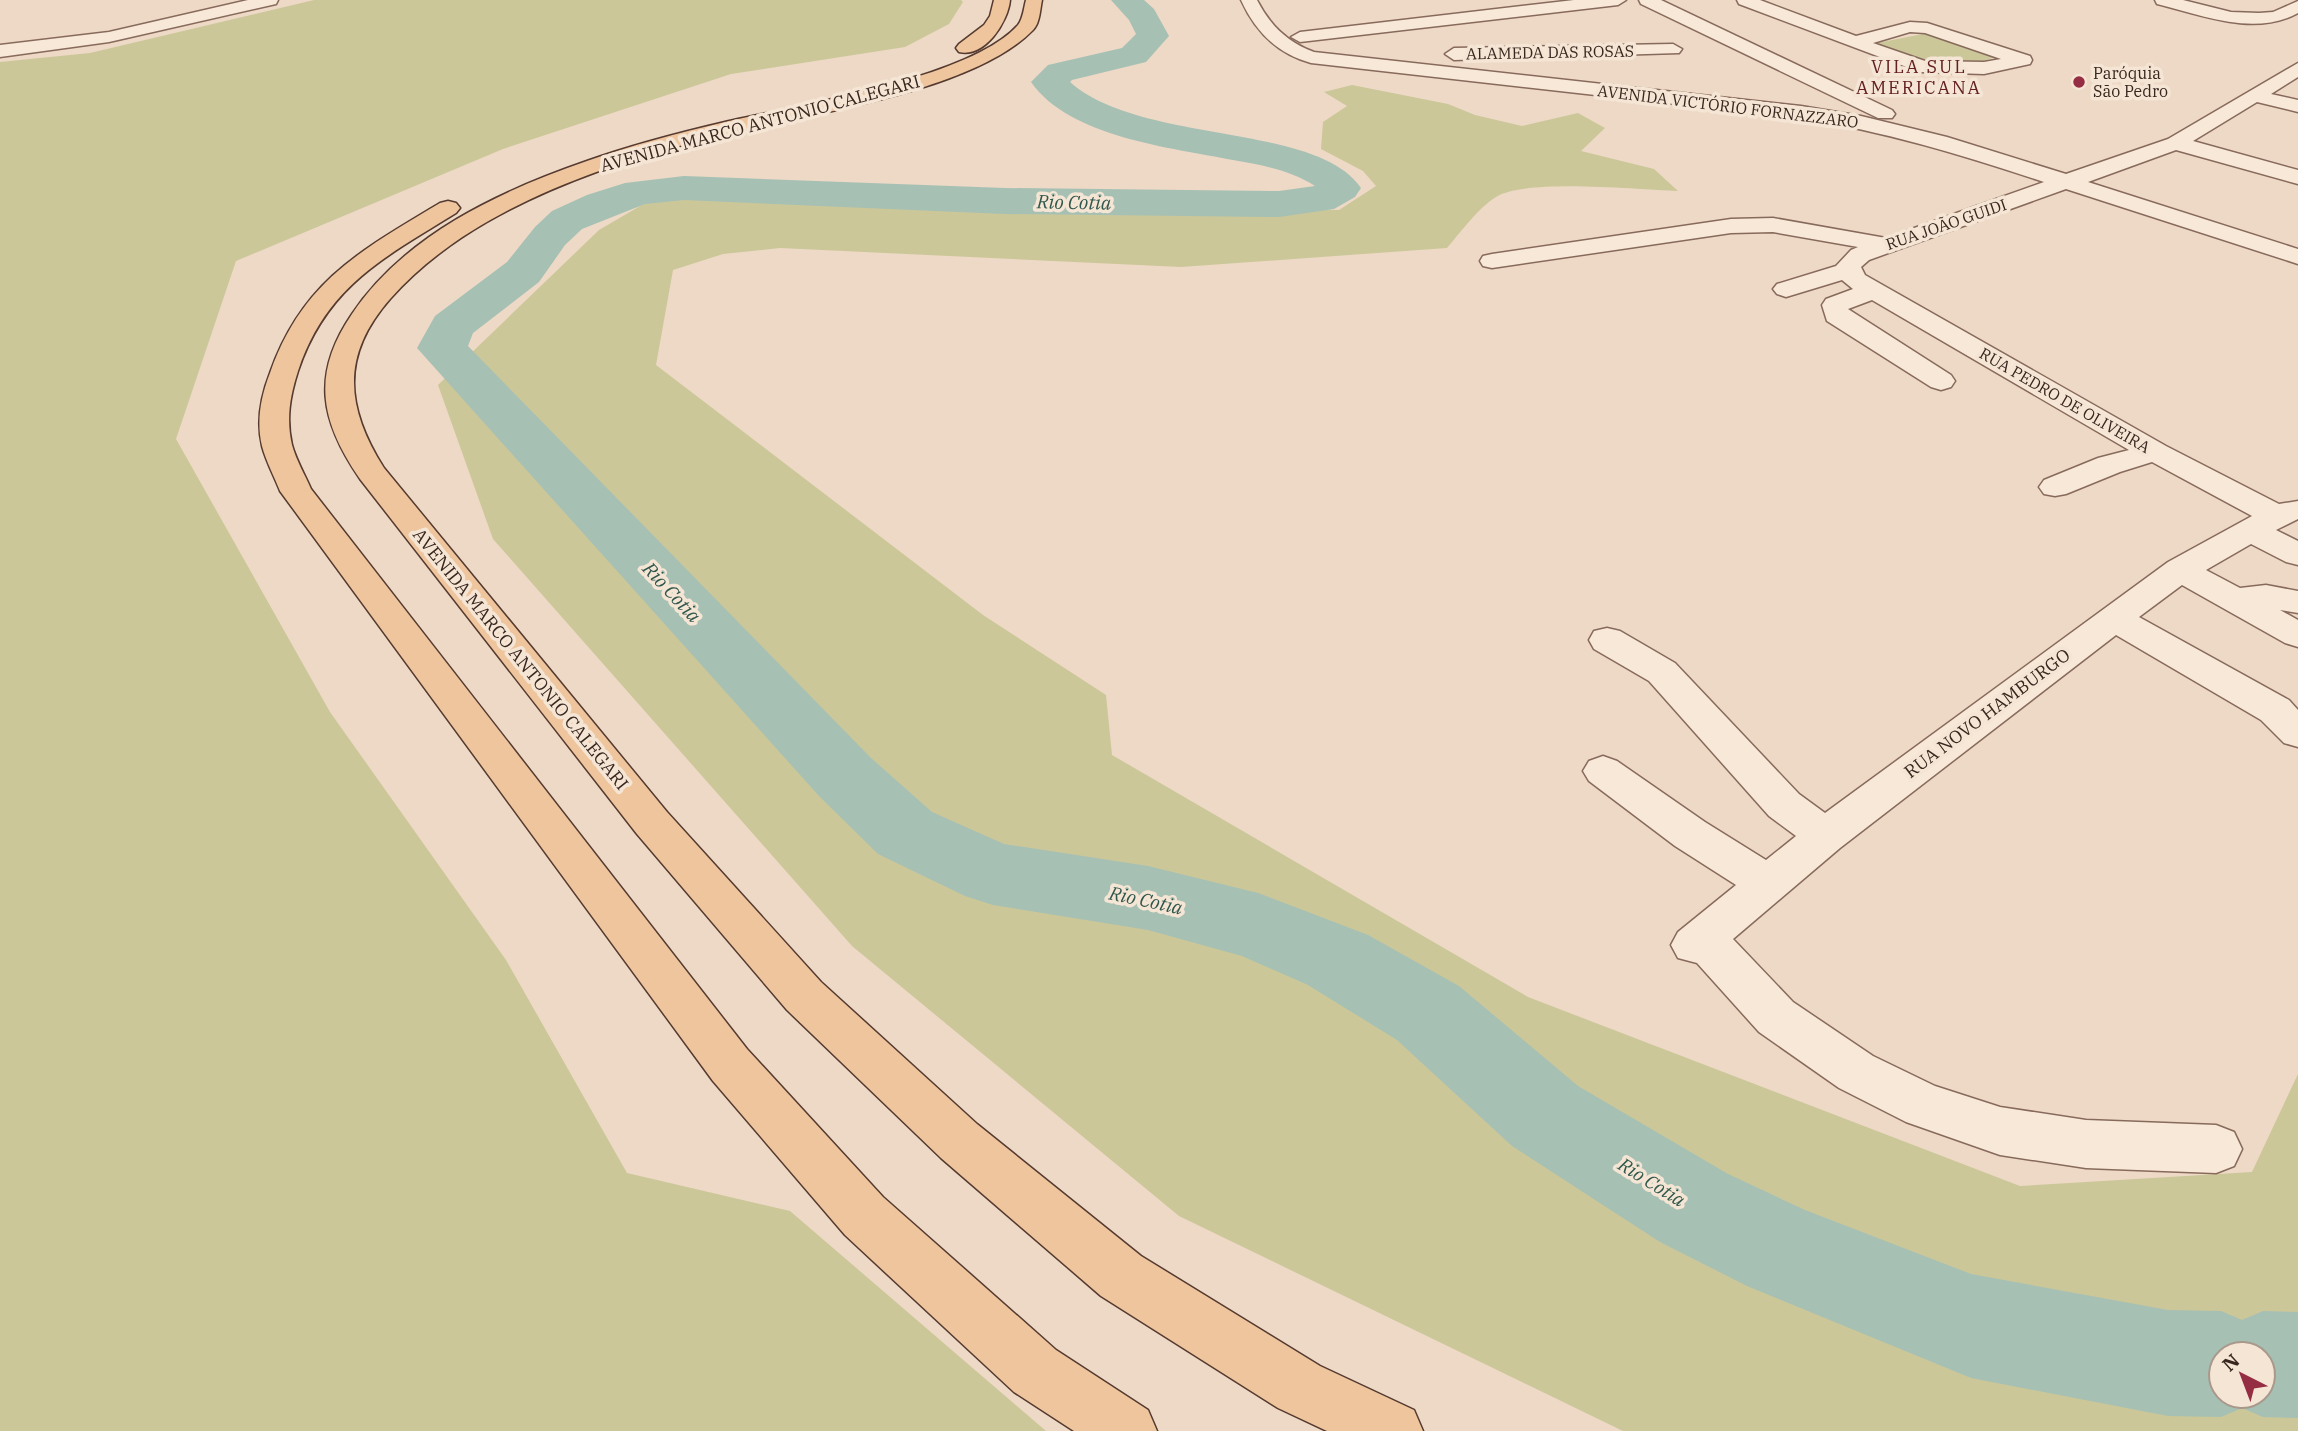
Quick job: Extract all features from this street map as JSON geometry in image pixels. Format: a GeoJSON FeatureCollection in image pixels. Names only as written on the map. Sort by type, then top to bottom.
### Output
{"type":"FeatureCollection","features":[{"type":"Feature","properties":{"kind":"main road","name":"AVENIDA MARCO ANTONIO CALEGARI"},"geometry":{"type":"LineString","coordinates":[[1002,0],[1002,16],[985,35],[936,62],[883,78],[648,132],[541,165],[438,213],[376,252],[336,284],[305,322],[274,401],[277,444],[296,491],[730,1065],[864,1216],[1035,1371],[1127,1431]]}},
{"type":"Feature","properties":{"kind":"main road","name":"AVENIDA MARCO ANTONIO CALEGARI"},"geometry":{"type":"LineString","coordinates":[[1034,0],[1034,15],[1019,34],[998,51],[962,68],[913,84],[727,128],[636,153],[577,172],[523,194],[466,223],[423,253],[387,285],[355,325],[342,358],[337,389],[349,434],[371,472],[652,822],[804,996],[959,1141],[1121,1276],[1300,1387],[1393,1431]]}},
{"type":"Feature","properties":{"kind":"street"},"geometry":{"type":"LineString","coordinates":[[0,51],[109,37],[270,0]]}},
{"type":"Feature","properties":{"kind":"street","name":"AVENIDA VICTÓRIO FORNAZZARO"},"geometry":{"type":"LineString","coordinates":[[1249,0],[1256,16],[1270,34],[1294,51],[1335,61],[1667,97],[1861,122],[1940,141],[2298,257]]}},
{"type":"Feature","properties":{"kind":"street"},"geometry":{"type":"LineString","coordinates":[[1300,37],[1412,32],[1618,0]]}},
{"type":"Feature","properties":{"kind":"street"},"geometry":{"type":"LineString","coordinates":[[1647,0],[1940,141]]}},
{"type":"Feature","properties":{"kind":"street"},"geometry":{"type":"LineString","coordinates":[[1745,0],[1855,42],[1920,66],[1965,68],[2020,63],[2023,60],[1927,29],[1910,27],[1855,42]]}},
{"type":"Feature","properties":{"kind":"street"},"geometry":{"type":"LineString","coordinates":[[2163,0],[2226,15],[2258,19],[2276,17],[2298,6]]}},
{"type":"Feature","properties":{"kind":"street"},"geometry":{"type":"LineString","coordinates":[[1667,97],[1677,13]]}},
{"type":"Feature","properties":{"kind":"street"},"geometry":{"type":"LineString","coordinates":[[1412,32],[1436,62],[1435,73]]}},
{"type":"Feature","properties":{"kind":"street","name":"ALAMEDA DAS ROSAS"},"geometry":{"type":"LineString","coordinates":[[1412,32],[1672,49]]}},
{"type":"Feature","properties":{"kind":"street","name":"RUA JOÃO GUIDI"},"geometry":{"type":"LineString","coordinates":[[1858,280],[1848,266],[1860,254],[2175,143],[2298,69]]}},
{"type":"Feature","properties":{"kind":"street"},"geometry":{"type":"LineString","coordinates":[[2255,96],[2298,106]]}},
{"type":"Feature","properties":{"kind":"street"},"geometry":{"type":"LineString","coordinates":[[2175,143],[2298,177]]}},
{"type":"Feature","properties":{"kind":"street"},"geometry":{"type":"LineString","coordinates":[[1492,261],[1731,226],[1773,225],[1886,245]]}},
{"type":"Feature","properties":{"kind":"street"},"geometry":{"type":"LineString","coordinates":[[1786,289],[1858,280]]}},
{"type":"Feature","properties":{"kind":"street"},"geometry":{"type":"LineString","coordinates":[[1858,280],[1835,305],[1836,315],[1941,381]]}},
{"type":"Feature","properties":{"kind":"street","name":"RUA PEDRO DE OLIVEIRA"},"geometry":{"type":"LineString","coordinates":[[1858,280],[2155,452],[2275,518],[2298,555]]}},
{"type":"Feature","properties":{"kind":"street"},"geometry":{"type":"LineString","coordinates":[[2055,487],[2109,465],[2155,452]]}},
{"type":"Feature","properties":{"kind":"street","name":"RUA NOVO HAMBURGO"},"geometry":{"type":"LineString","coordinates":[[2216,1149],[2086,1144],[2000,1131],[1924,1106],[1856,1072],[1776,1017],[1699,942],[1825,836],[2114,618],[2180,570],[2275,518]]}},
{"type":"Feature","properties":{"kind":"street"},"geometry":{"type":"LineString","coordinates":[[2180,570],[2298,635]]}},
{"type":"Feature","properties":{"kind":"street"},"geometry":{"type":"LineString","coordinates":[[2235,600],[2266,596],[2298,602]]}},
{"type":"Feature","properties":{"kind":"street"},"geometry":{"type":"LineString","coordinates":[[2114,618],[2275,710],[2298,733]]}},
{"type":"Feature","properties":{"kind":"street"},"geometry":{"type":"LineString","coordinates":[[1607,640],[1662,671],[1784,805],[1825,836]]}},
{"type":"Feature","properties":{"kind":"street"},"geometry":{"type":"LineString","coordinates":[[1603,771],[1690,834],[1769,884]]}},
{"type":"Feature","properties":{"kind":"shaded area"},"geometry":{"type":"Polygon","coordinates":[[[314,0],[963,2],[949,24],[905,47],[731,74],[503,149],[236,261],[176,439],[330,712],[506,960],[627,1173],[790,1211],[1046,1431],[0,1431],[0,62],[90,53],[314,0]]]}},
{"type":"Feature","properties":{"kind":"shaded area"},"geometry":{"type":"Polygon","coordinates":[[[1933,32],[1999,56],[1976,63],[1914,59],[1877,43],[1933,32]]]}},
{"type":"Feature","properties":{"kind":"shaded area"},"geometry":{"type":"Polygon","coordinates":[[[1352,85],[1448,104],[1475,115],[1522,126],[1578,113],[1605,128],[1581,151],[1654,169],[1678,191],[1556,186],[1511,191],[1496,197],[1483,207],[1447,248],[1181,267],[780,248],[723,254],[673,270],[656,365],[983,615],[1106,695],[1112,755],[1528,997],[2020,1186],[2252,1172],[2298,1074],[2298,1431],[1623,1431],[1179,1216],[852,946],[493,539],[438,385],[599,230],[659,195],[1339,210],[1376,186],[1363,171],[1321,149],[1323,122],[1347,106],[1324,92],[1352,85]]]}},
{"type":"Feature","properties":{"kind":"waterway","name":"Rio Cotia"},"geometry":{"type":"LineString","coordinates":[[1126,0],[1143,16],[1153,36],[1134,55],[1060,72],[1049,82],[1067,99],[1121,123],[1302,165],[1319,171],[1341,188],[1319,200],[1279,204],[1005,201],[684,188],[640,192],[602,204],[567,220],[550,236],[523,272],[452,326],[442,348],[845,777],[905,833],[993,874],[1148,898],[1258,927],[1338,960],[1428,1013],[1545,1116],[1694,1208],[1782,1251],[1971,1326],[2168,1363],[2207,1364]]}},
{"type":"Feature","properties":{"kind":"waterway","name":"Rio Cotia"},"geometry":{"type":"LineString","coordinates":[[2277,1364],[2298,1365]]}},
{"type":"Feature","properties":{"kind":"place","name":"Paróquia São Pedro"},"geometry":{"type":"Point","coordinates":[2079,82]}},
{"type":"Feature","properties":{"kind":"district","name":"VILA SUL AMERICANA"},"geometry":{"type":"Point","coordinates":[1919,76]}}]}
